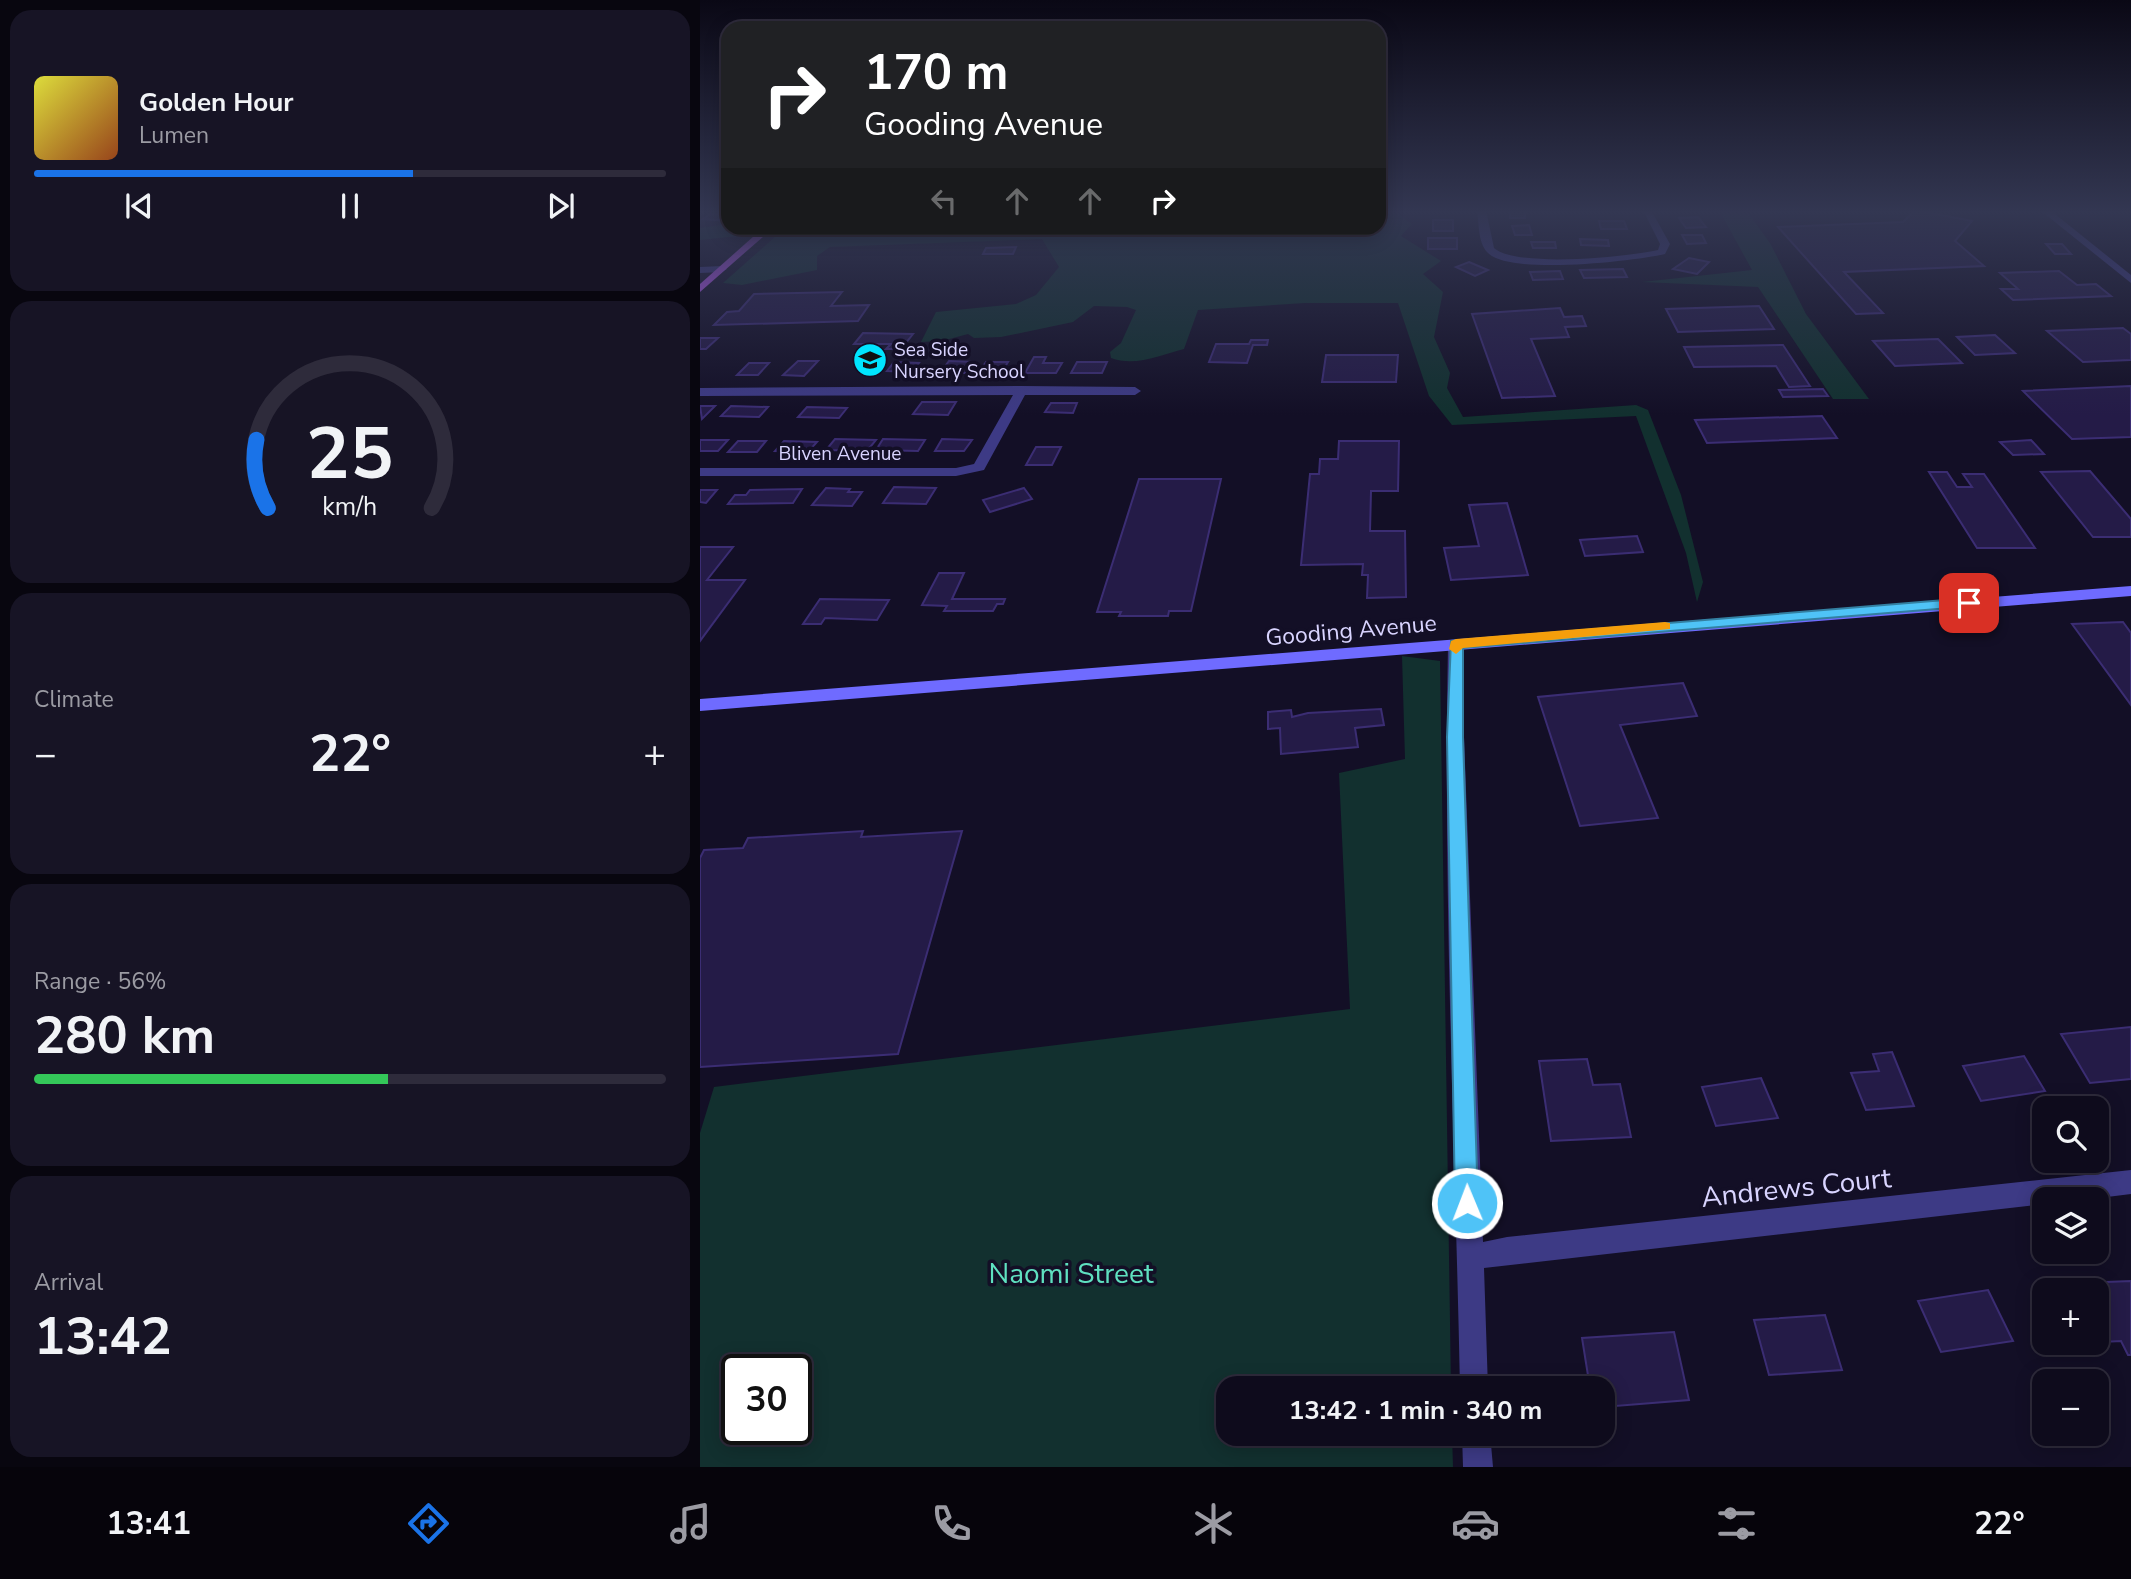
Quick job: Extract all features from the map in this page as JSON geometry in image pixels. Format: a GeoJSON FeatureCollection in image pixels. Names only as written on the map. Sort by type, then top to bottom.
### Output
{"type":"FeatureCollection","features":[{"type":"Feature","properties":{"kind":"main road","name":"Gooding Avenue"},"geometry":{"type":"LineString","coordinates":[[700,705],[2131,591]]}},
{"type":"Feature","properties":{"kind":"street","name":"Bliven Avenue"},"geometry":{"type":"LineString","coordinates":[[700,472],[957,472],[979,467],[1021,390]]}},
{"type":"Feature","properties":{"kind":"street"},"geometry":{"type":"LineString","coordinates":[[700,392],[1135,391]]}},
{"type":"Feature","properties":{"kind":"street"},"geometry":{"type":"LineString","coordinates":[[1456,644],[1455,751],[1473,1376]]}},
{"type":"Feature","properties":{"kind":"street","name":"Andrews Court"},"geometry":{"type":"LineString","coordinates":[[1468,1258],[1507,1250],[2131,1182]]}},
{"type":"Feature","properties":{"kind":"street"},"geometry":{"type":"LineString","coordinates":[[1477,1446],[1478,1467]]}},
{"type":"Feature","properties":{"kind":"green space"},"geometry":{"type":"Polygon","coordinates":[[[728,278],[775,278],[742,285],[723,283],[728,278]]]}},
{"type":"Feature","properties":{"kind":"green space"},"geometry":{"type":"Polygon","coordinates":[[[1050,278],[1428,278],[1443,292],[1434,337],[1450,373],[1447,388],[1463,417],[1636,405],[1648,410],[1681,495],[1703,582],[1697,602],[1686,553],[1636,416],[1452,425],[1429,396],[1398,303],[1305,303],[1198,310],[1184,349],[1129,361],[1111,358],[1110,352],[1121,343],[1136,310],[1127,307],[1094,306],[1073,322],[1001,337],[974,338],[968,334],[942,341],[921,342],[936,312],[1016,304],[1036,295],[1050,278]]]}},
{"type":"Feature","properties":{"kind":"green space"},"geometry":{"type":"Polygon","coordinates":[[[1674,278],[1788,278],[1806,314],[1869,399],[1833,399],[1758,287],[1642,282],[1674,278]]]}},
{"type":"Feature","properties":{"kind":"green space","name":"Naomi Street"},"geometry":{"type":"Polygon","coordinates":[[[1402,656],[1440,661],[1451,1376],[1216,1376],[1216,1446],[1452,1446],[1453,1467],[700,1467],[700,1133],[714,1087],[1350,1009],[1339,773],[1405,759],[1402,656]]]}},
{"type":"Feature","properties":{"kind":"building"},"geometry":{"type":"Polygon","coordinates":[[[1532,278],[1563,279],[1533,280],[1532,278]]]}},
{"type":"Feature","properties":{"kind":"building"},"geometry":{"type":"Polygon","coordinates":[[[1824,278],[1850,278],[1883,313],[1856,314],[1824,278]]]}},
{"type":"Feature","properties":{"kind":"building"},"geometry":{"type":"Polygon","coordinates":[[[2006,278],[2069,278],[2077,285],[2096,284],[2111,296],[2013,300],[2001,289],[2018,289],[2006,278]]]}},
{"type":"Feature","properties":{"kind":"building"},"geometry":{"type":"Polygon","coordinates":[[[842,292],[831,306],[869,305],[858,321],[714,325],[727,312],[739,311],[754,294],[842,292]]]}},
{"type":"Feature","properties":{"kind":"building"},"geometry":{"type":"Polygon","coordinates":[[[1759,306],[1774,329],[1678,332],[1666,309],[1759,306]]]}},
{"type":"Feature","properties":{"kind":"building"},"geometry":{"type":"Polygon","coordinates":[[[1560,308],[1564,317],[1582,316],[1586,326],[1565,327],[1569,337],[1531,339],[1555,396],[1502,398],[1472,314],[1560,308]]]}},
{"type":"Feature","properties":{"kind":"building"},"geometry":{"type":"Polygon","coordinates":[[[2123,328],[2131,334],[2131,360],[2083,362],[2047,331],[2123,328]]]}},
{"type":"Feature","properties":{"kind":"building"},"geometry":{"type":"Polygon","coordinates":[[[863,333],[913,334],[901,349],[886,349],[891,344],[854,344],[863,333]]]}},
{"type":"Feature","properties":{"kind":"building"},"geometry":{"type":"Polygon","coordinates":[[[1995,335],[2015,353],[1975,355],[1957,337],[1995,335]]]}},
{"type":"Feature","properties":{"kind":"building"},"geometry":{"type":"Polygon","coordinates":[[[700,338],[718,338],[706,349],[700,349],[700,338]]]}},
{"type":"Feature","properties":{"kind":"building"},"geometry":{"type":"Polygon","coordinates":[[[1938,339],[1962,363],[1895,366],[1873,341],[1938,339]]]}},
{"type":"Feature","properties":{"kind":"building"},"geometry":{"type":"Polygon","coordinates":[[[1251,340],[1268,340],[1267,345],[1253,345],[1247,363],[1209,362],[1216,344],[1249,344],[1251,340]]]}},
{"type":"Feature","properties":{"kind":"building"},"geometry":{"type":"Polygon","coordinates":[[[1783,345],[1810,386],[1789,387],[1776,366],[1694,367],[1684,347],[1783,345]]]}},
{"type":"Feature","properties":{"kind":"building"},"geometry":{"type":"Polygon","coordinates":[[[1326,355],[1398,355],[1396,382],[1322,382],[1326,355]]]}},
{"type":"Feature","properties":{"kind":"building"},"geometry":{"type":"Polygon","coordinates":[[[1034,357],[1046,357],[1043,363],[1062,363],[1056,373],[1025,373],[1034,357]]]}},
{"type":"Feature","properties":{"kind":"building"},"geometry":{"type":"Polygon","coordinates":[[[798,361],[818,361],[804,376],[783,375],[798,361]]]}},
{"type":"Feature","properties":{"kind":"building"},"geometry":{"type":"Polygon","coordinates":[[[949,361],[975,362],[967,373],[940,373],[949,361]]]}},
{"type":"Feature","properties":{"kind":"building"},"geometry":{"type":"Polygon","coordinates":[[[894,362],[919,363],[913,372],[887,371],[894,362]]]}},
{"type":"Feature","properties":{"kind":"building"},"geometry":{"type":"Polygon","coordinates":[[[986,362],[1008,362],[1001,373],[978,373],[986,362]]]}},
{"type":"Feature","properties":{"kind":"building"},"geometry":{"type":"Polygon","coordinates":[[[1077,362],[1107,362],[1102,373],[1071,373],[1077,362]]]}},
{"type":"Feature","properties":{"kind":"building"},"geometry":{"type":"Polygon","coordinates":[[[749,363],[769,363],[758,375],[737,375],[749,363]]]}},
{"type":"Feature","properties":{"kind":"building"},"geometry":{"type":"Polygon","coordinates":[[[2131,386],[2131,437],[2072,439],[2023,391],[2131,386]]]}},
{"type":"Feature","properties":{"kind":"building"},"geometry":{"type":"Polygon","coordinates":[[[1823,389],[1828,396],[1783,397],[1779,390],[1823,389]]]}},
{"type":"Feature","properties":{"kind":"building"},"geometry":{"type":"Polygon","coordinates":[[[922,402],[956,402],[948,415],[913,414],[922,402]]]}},
{"type":"Feature","properties":{"kind":"building"},"geometry":{"type":"Polygon","coordinates":[[[1051,403],[1077,403],[1073,413],[1045,412],[1051,403]]]}},
{"type":"Feature","properties":{"kind":"building"},"geometry":{"type":"Polygon","coordinates":[[[700,406],[715,406],[702,419],[700,406]]]}},
{"type":"Feature","properties":{"kind":"building"},"geometry":{"type":"Polygon","coordinates":[[[731,406],[768,407],[759,417],[721,416],[731,406]]]}},
{"type":"Feature","properties":{"kind":"building"},"geometry":{"type":"Polygon","coordinates":[[[807,407],[847,408],[839,418],[798,417],[807,407]]]}},
{"type":"Feature","properties":{"kind":"building"},"geometry":{"type":"Polygon","coordinates":[[[1822,416],[1837,438],[1707,443],[1695,420],[1822,416]]]}},
{"type":"Feature","properties":{"kind":"building"},"geometry":{"type":"Polygon","coordinates":[[[835,439],[876,440],[867,451],[826,450],[835,439]]]}},
{"type":"Feature","properties":{"kind":"building"},"geometry":{"type":"Polygon","coordinates":[[[883,439],[925,440],[918,451],[876,450],[883,439]]]}},
{"type":"Feature","properties":{"kind":"building"},"geometry":{"type":"Polygon","coordinates":[[[942,439],[972,440],[964,451],[935,451],[942,439]]]}},
{"type":"Feature","properties":{"kind":"building"},"geometry":{"type":"Polygon","coordinates":[[[700,440],[728,440],[718,451],[700,451],[700,440]]]}},
{"type":"Feature","properties":{"kind":"building"},"geometry":{"type":"Polygon","coordinates":[[[2031,440],[2044,454],[2013,455],[2000,442],[2031,440]]]}},
{"type":"Feature","properties":{"kind":"building"},"geometry":{"type":"Polygon","coordinates":[[[738,441],[766,441],[757,452],[728,452],[738,441]]]}},
{"type":"Feature","properties":{"kind":"building"},"geometry":{"type":"Polygon","coordinates":[[[784,441],[817,442],[808,452],[775,451],[784,441]]]}},
{"type":"Feature","properties":{"kind":"building"},"geometry":{"type":"Polygon","coordinates":[[[1339,441],[1399,441],[1398,491],[1371,491],[1370,531],[1405,531],[1406,597],[1367,598],[1368,575],[1362,575],[1363,564],[1301,565],[1310,474],[1319,474],[1320,459],[1338,459],[1339,441]]]}},
{"type":"Feature","properties":{"kind":"building"},"geometry":{"type":"Polygon","coordinates":[[[1036,447],[1061,447],[1052,465],[1026,465],[1036,447]]]}},
{"type":"Feature","properties":{"kind":"building"},"geometry":{"type":"Polygon","coordinates":[[[2090,471],[2131,519],[2131,537],[2093,537],[2041,472],[2090,471]]]}},
{"type":"Feature","properties":{"kind":"building"},"geometry":{"type":"Polygon","coordinates":[[[1929,472],[1947,472],[1957,487],[1972,487],[1963,474],[1984,474],[2035,548],[1977,548],[1929,472]]]}},
{"type":"Feature","properties":{"kind":"building"},"geometry":{"type":"Polygon","coordinates":[[[1139,479],[1221,479],[1191,611],[1169,611],[1168,616],[1119,616],[1121,612],[1097,612],[1139,479]]]}},
{"type":"Feature","properties":{"kind":"building"},"geometry":{"type":"Polygon","coordinates":[[[894,487],[936,488],[926,504],[883,503],[894,487]]]}},
{"type":"Feature","properties":{"kind":"building"},"geometry":{"type":"Polygon","coordinates":[[[826,488],[862,492],[852,506],[812,505],[826,488]]]}},
{"type":"Feature","properties":{"kind":"building"},"geometry":{"type":"Polygon","coordinates":[[[1024,488],[1032,499],[990,512],[983,500],[1024,488]]]}},
{"type":"Feature","properties":{"kind":"building"},"geometry":{"type":"Polygon","coordinates":[[[802,489],[793,503],[728,504],[735,495],[746,495],[750,490],[802,489]]]}},
{"type":"Feature","properties":{"kind":"building"},"geometry":{"type":"Polygon","coordinates":[[[700,490],[717,490],[706,503],[700,502],[700,490]]]}},
{"type":"Feature","properties":{"kind":"building"},"geometry":{"type":"Polygon","coordinates":[[[1507,503],[1528,575],[1451,580],[1444,548],[1479,546],[1469,505],[1507,503]]]}},
{"type":"Feature","properties":{"kind":"building"},"geometry":{"type":"Polygon","coordinates":[[[1637,536],[1643,552],[1585,556],[1580,540],[1637,536]]]}},
{"type":"Feature","properties":{"kind":"building"},"geometry":{"type":"Polygon","coordinates":[[[700,547],[733,547],[707,580],[745,580],[700,641],[700,547]]]}},
{"type":"Feature","properties":{"kind":"building"},"geometry":{"type":"Polygon","coordinates":[[[939,573],[964,573],[952,599],[1005,599],[1003,604],[997,604],[993,611],[944,611],[947,606],[922,605],[939,573]]]}},
{"type":"Feature","properties":{"kind":"building"},"geometry":{"type":"Polygon","coordinates":[[[820,599],[889,600],[877,620],[825,618],[821,624],[803,624],[820,599]]]}},
{"type":"Feature","properties":{"kind":"building"},"geometry":{"type":"Polygon","coordinates":[[[2123,622],[2131,633],[2131,705],[2072,624],[2123,622]]]}},
{"type":"Feature","properties":{"kind":"building"},"geometry":{"type":"Polygon","coordinates":[[[1683,683],[1697,716],[1620,725],[1658,818],[1580,826],[1538,697],[1683,683]]]}},
{"type":"Feature","properties":{"kind":"building"},"geometry":{"type":"Polygon","coordinates":[[[1381,709],[1384,725],[1355,728],[1358,747],[1281,754],[1280,728],[1268,729],[1268,712],[1291,710],[1292,717],[1308,713],[1381,709]]]}},
{"type":"Feature","properties":{"kind":"building"},"geometry":{"type":"Polygon","coordinates":[[[863,831],[861,837],[962,831],[898,1054],[700,1067],[700,858],[704,850],[743,848],[748,838],[863,831]]]}},
{"type":"Feature","properties":{"kind":"building"},"geometry":{"type":"Polygon","coordinates":[[[2131,1027],[2131,1079],[2090,1083],[2061,1034],[2131,1027]]]}},
{"type":"Feature","properties":{"kind":"building"},"geometry":{"type":"Polygon","coordinates":[[[1892,1052],[1914,1106],[1866,1110],[1851,1073],[1879,1071],[1873,1054],[1892,1052]]]}},
{"type":"Feature","properties":{"kind":"building"},"geometry":{"type":"Polygon","coordinates":[[[2024,1056],[2045,1091],[1981,1101],[1963,1066],[2024,1056]]]}},
{"type":"Feature","properties":{"kind":"building"},"geometry":{"type":"Polygon","coordinates":[[[1587,1059],[1593,1085],[1620,1084],[1631,1137],[1551,1141],[1539,1061],[1587,1059]]]}},
{"type":"Feature","properties":{"kind":"building"},"geometry":{"type":"Polygon","coordinates":[[[1761,1078],[1778,1118],[1716,1126],[1702,1087],[1761,1078]]]}},
{"type":"Feature","properties":{"kind":"building"},"geometry":{"type":"Polygon","coordinates":[[[2131,1281],[2131,1355],[2128,1355],[2121,1341],[2109,1342],[2109,1282],[2131,1281]]]}},
{"type":"Feature","properties":{"kind":"building"},"geometry":{"type":"Polygon","coordinates":[[[1988,1290],[2013,1341],[1941,1352],[1918,1301],[1988,1290]]]}},
{"type":"Feature","properties":{"kind":"building"},"geometry":{"type":"Polygon","coordinates":[[[1825,1315],[1842,1370],[1769,1375],[1754,1320],[1825,1315]]]}},
{"type":"Feature","properties":{"kind":"building"},"geometry":{"type":"Polygon","coordinates":[[[1674,1332],[1689,1400],[1615,1406],[1615,1376],[1588,1376],[1582,1338],[1674,1332]]]}},
{"type":"Feature","properties":{"kind":"slow traffic"},"geometry":{"type":"LineString","coordinates":[[1456,649],[1456,644],[1665,626]]}},
{"type":"Feature","properties":{"kind":"place","name":"Sea Side Nursery School"},"geometry":{"type":"Point","coordinates":[870,360]}},
{"type":"Feature","properties":{"kind":"route"},"geometry":{"type":"LineString","coordinates":[[1467,1203],[1455,737],[1456,644],[1969,603]]}}]}
